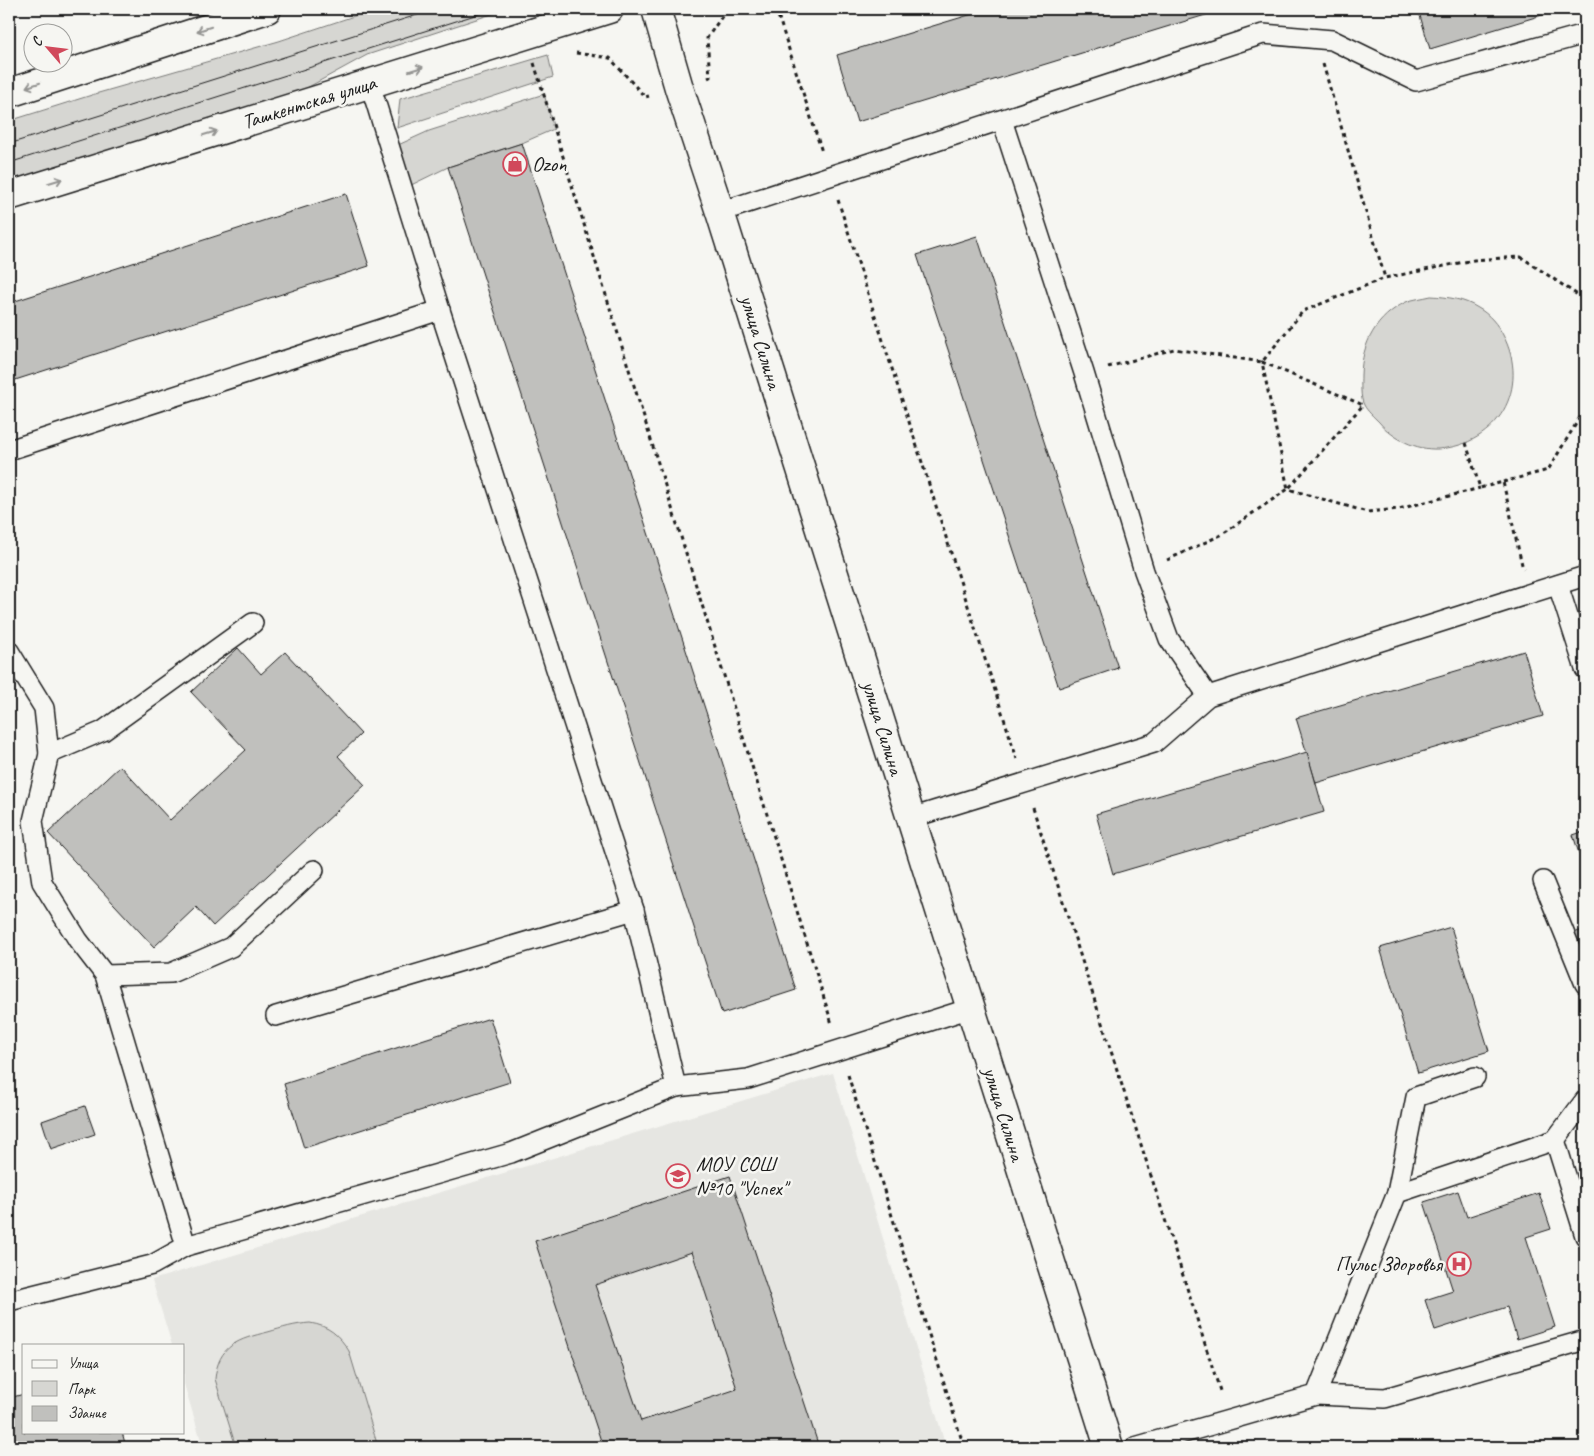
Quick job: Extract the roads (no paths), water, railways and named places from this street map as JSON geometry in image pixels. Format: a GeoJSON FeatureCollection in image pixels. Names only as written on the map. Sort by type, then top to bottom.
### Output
{"type":"FeatureCollection","features":[{"type":"Feature","properties":{"kind":"street"},"geometry":{"type":"LineString","coordinates":[[9,93],[267,9]]}},
{"type":"Feature","properties":{"kind":"street","name":"Ташкентская улица"},"geometry":{"type":"LineString","coordinates":[[9,196],[610,9]]}},
{"type":"Feature","properties":{"kind":"street","name":"улица Силина"},"geometry":{"type":"LineString","coordinates":[[656,9],[679,88],[720,212],[1109,1447]]}},
{"type":"Feature","properties":{"kind":"lane"},"geometry":{"type":"LineString","coordinates":[[720,212],[1263,34],[1332,40],[1416,81],[1585,34]]}},
{"type":"Feature","properties":{"kind":"lane"},"geometry":{"type":"LineString","coordinates":[[370,84],[440,310],[634,910],[676,1087]]}},
{"type":"Feature","properties":{"kind":"lane"},"geometry":{"type":"LineString","coordinates":[[1002,120],[1084,373],[1144,571],[1169,639],[1208,696]]}},
{"type":"Feature","properties":{"kind":"lane"},"geometry":{"type":"LineString","coordinates":[[9,450],[440,310]]}},
{"type":"Feature","properties":{"kind":"lane"},"geometry":{"type":"LineString","coordinates":[[911,818],[1154,743],[1208,696],[1585,576]]}},
{"type":"Feature","properties":{"kind":"lane"},"geometry":{"type":"LineString","coordinates":[[1558,584],[1585,669]]}},
{"type":"Feature","properties":{"kind":"lane"},"geometry":{"type":"LineString","coordinates":[[49,754],[103,731],[253,623]]}},
{"type":"Feature","properties":{"kind":"lane"},"geometry":{"type":"LineString","coordinates":[[9,651],[44,708],[49,754],[33,820],[42,882],[78,940],[105,975],[186,1246]]}},
{"type":"Feature","properties":{"kind":"lane"},"geometry":{"type":"LineString","coordinates":[[105,975],[171,973],[231,947],[314,870]]}},
{"type":"Feature","properties":{"kind":"lane"},"geometry":{"type":"LineString","coordinates":[[1543,881],[1585,984]]}},
{"type":"Feature","properties":{"kind":"lane"},"geometry":{"type":"LineString","coordinates":[[276,1016],[634,910]]}},
{"type":"Feature","properties":{"kind":"lane"},"geometry":{"type":"LineString","coordinates":[[9,1302],[152,1265],[186,1246],[511,1153],[676,1087],[748,1079],[971,1008]]}},
{"type":"Feature","properties":{"kind":"lane"},"geometry":{"type":"LineString","coordinates":[[1316,1395],[1397,1192],[1416,1097],[1475,1077]]}},
{"type":"Feature","properties":{"kind":"lane"},"geometry":{"type":"LineString","coordinates":[[1397,1192],[1555,1140],[1585,1100]]}},
{"type":"Feature","properties":{"kind":"lane"},"geometry":{"type":"LineString","coordinates":[[1555,1140],[1585,1236]]}},
{"type":"Feature","properties":{"kind":"lane"},"geometry":{"type":"LineString","coordinates":[[1135,1447],[1316,1395],[1385,1398],[1585,1340]]}},
{"type":"Feature","properties":{"kind":"tram line"},"geometry":{"type":"LineString","coordinates":[[9,144],[436,9]]}},
{"type":"Feature","properties":{"kind":"tram line"},"geometry":{"type":"LineString","coordinates":[[9,163],[494,9]]}},
{"type":"Feature","properties":{"kind":"place","name":"Ozon"},"geometry":{"type":"Point","coordinates":[515,164]}},
{"type":"Feature","properties":{"kind":"place","name":"МОУ СОШ №10 \"Успех\""},"geometry":{"type":"Point","coordinates":[678,1176]}},
{"type":"Feature","properties":{"kind":"place","name":"Пульс Здоровья"},"geometry":{"type":"Point","coordinates":[1459,1264]}}]}
